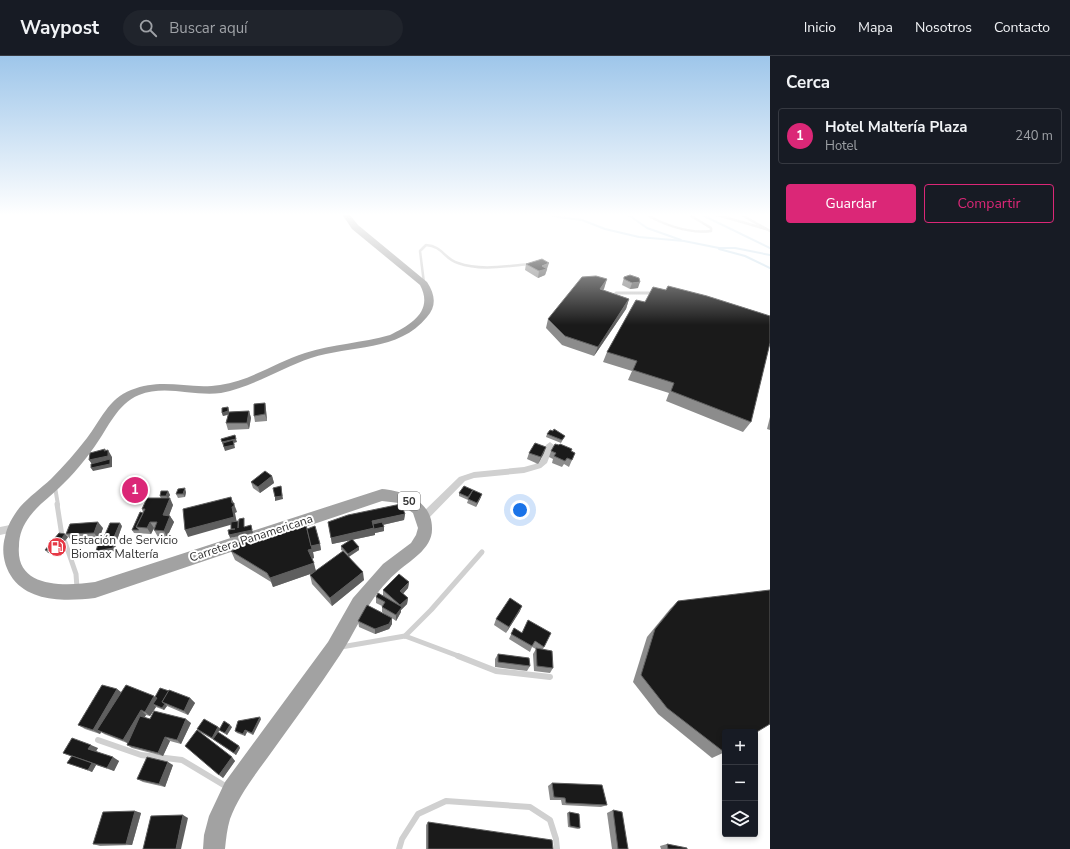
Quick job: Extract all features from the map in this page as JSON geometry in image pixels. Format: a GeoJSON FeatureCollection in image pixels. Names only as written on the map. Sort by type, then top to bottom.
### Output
{"type":"FeatureCollection","features":[{"type":"Feature","properties":{"kind":"highway"},"geometry":{"type":"LineString","coordinates":[[384,251],[424,284]]}},
{"type":"Feature","properties":{"kind":"highway","name":"Carretera Panamericana"},"geometry":{"type":"LineString","coordinates":[[423,518],[418,508],[410,502],[395,496],[382,495],[106,586],[78,593],[50,592],[26,583],[19,576],[13,566],[10,555],[10,545],[15,528],[30,506],[54,484],[91,442],[111,410],[133,393],[144,389],[165,386],[203,390],[230,387],[302,357],[327,350],[366,344],[392,337],[410,328],[423,317],[429,306],[429,295],[424,284]]}},
{"type":"Feature","properties":{"kind":"highway","name":"50"},"geometry":{"type":"LineString","coordinates":[[214,849],[215,835],[220,816],[233,790],[334,648],[359,604],[374,585],[390,569],[416,548],[424,537],[425,528],[423,518]]}},
{"type":"Feature","properties":{"kind":"street"},"geometry":{"type":"LineString","coordinates":[[423,518],[462,479],[474,475],[524,470],[538,466],[544,461],[550,445]]}},
{"type":"Feature","properties":{"kind":"street"},"geometry":{"type":"LineString","coordinates":[[0,531],[15,528]]}},
{"type":"Feature","properties":{"kind":"lane"},"geometry":{"type":"LineString","coordinates":[[420,251],[424,284]]}},
{"type":"Feature","properties":{"kind":"lane"},"geometry":{"type":"LineString","coordinates":[[444,251],[450,259],[461,264],[497,266],[534,264]]}},
{"type":"Feature","properties":{"kind":"lane"},"geometry":{"type":"LineString","coordinates":[[616,293],[659,293]]}},
{"type":"Feature","properties":{"kind":"lane"},"geometry":{"type":"LineString","coordinates":[[54,484],[62,536]]}},
{"type":"Feature","properties":{"kind":"lane"},"geometry":{"type":"LineString","coordinates":[[65,542],[76,574],[78,593]]}},
{"type":"Feature","properties":{"kind":"lane"},"geometry":{"type":"LineString","coordinates":[[405,636],[431,610],[482,552]]}},
{"type":"Feature","properties":{"kind":"lane"},"geometry":{"type":"LineString","coordinates":[[334,648],[405,636],[496,671],[550,677]]}},
{"type":"Feature","properties":{"kind":"lane"},"geometry":{"type":"LineString","coordinates":[[98,740],[141,755],[182,760],[233,790]]}},
{"type":"Feature","properties":{"kind":"lane"},"geometry":{"type":"LineString","coordinates":[[398,849],[402,839],[418,814],[446,801],[530,807],[550,820],[556,839],[557,849]]}},
{"type":"Feature","properties":{"kind":"building"},"geometry":{"type":"Polygon","coordinates":[[[542,259],[549,263],[542,266],[547,269],[539,271],[526,264],[542,259]]]}},
{"type":"Feature","properties":{"kind":"building"},"geometry":{"type":"Polygon","coordinates":[[[630,275],[639,278],[640,282],[632,283],[624,279],[624,277],[630,275]]]}},
{"type":"Feature","properties":{"kind":"building"},"geometry":{"type":"Polygon","coordinates":[[[596,276],[607,279],[600,289],[629,299],[598,347],[565,336],[548,319],[582,277],[596,276]]]}},
{"type":"Feature","properties":{"kind":"building"},"geometry":{"type":"Polygon","coordinates":[[[668,286],[707,296],[770,316],[770,343],[751,422],[671,391],[674,383],[633,370],[637,361],[607,352],[636,300],[645,302],[653,287],[666,290],[668,286]]]}},
{"type":"Feature","properties":{"kind":"building"},"geometry":{"type":"Polygon","coordinates":[[[265,403],[265,414],[254,416],[254,404],[265,403]]]}},
{"type":"Feature","properties":{"kind":"building"},"geometry":{"type":"Polygon","coordinates":[[[228,407],[228,411],[222,413],[222,408],[228,407]]]}},
{"type":"Feature","properties":{"kind":"building"},"geometry":{"type":"Polygon","coordinates":[[[249,411],[247,423],[226,423],[229,412],[249,411]]]}},
{"type":"Feature","properties":{"kind":"building"},"geometry":{"type":"Polygon","coordinates":[[[554,429],[565,436],[562,440],[547,434],[550,430],[553,431],[554,429]]]}},
{"type":"Feature","properties":{"kind":"building"},"geometry":{"type":"Polygon","coordinates":[[[235,435],[236,439],[222,442],[221,439],[235,435]]]}},
{"type":"Feature","properties":{"kind":"building"},"geometry":{"type":"Polygon","coordinates":[[[233,440],[234,445],[224,447],[223,443],[233,440]]]}},
{"type":"Feature","properties":{"kind":"building"},"geometry":{"type":"Polygon","coordinates":[[[535,443],[546,447],[541,457],[529,453],[535,443]]]}},
{"type":"Feature","properties":{"kind":"building"},"geometry":{"type":"Polygon","coordinates":[[[555,444],[560,444],[572,449],[571,451],[575,453],[572,460],[567,458],[565,461],[554,456],[556,453],[551,451],[555,444]]]}},
{"type":"Feature","properties":{"kind":"building"},"geometry":{"type":"Polygon","coordinates":[[[105,449],[104,451],[108,450],[108,456],[89,460],[90,453],[105,449]]]}},
{"type":"Feature","properties":{"kind":"building"},"geometry":{"type":"Polygon","coordinates":[[[110,459],[110,464],[91,468],[91,464],[110,459]]]}},
{"type":"Feature","properties":{"kind":"building"},"geometry":{"type":"Polygon","coordinates":[[[265,471],[272,476],[258,487],[251,482],[265,471]]]}},
{"type":"Feature","properties":{"kind":"building"},"geometry":{"type":"Polygon","coordinates":[[[281,486],[282,496],[275,497],[273,488],[281,486]]]}},
{"type":"Feature","properties":{"kind":"building"},"geometry":{"type":"Polygon","coordinates":[[[464,486],[473,490],[468,497],[459,493],[464,486]]]}},
{"type":"Feature","properties":{"kind":"building"},"geometry":{"type":"Polygon","coordinates":[[[185,488],[183,494],[176,494],[178,489],[185,488]]]}},
{"type":"Feature","properties":{"kind":"building"},"geometry":{"type":"Polygon","coordinates":[[[473,490],[482,494],[477,503],[468,499],[473,490]]]}},
{"type":"Feature","properties":{"kind":"building"},"geometry":{"type":"Polygon","coordinates":[[[161,491],[168,491],[166,496],[160,496],[161,491]]]}},
{"type":"Feature","properties":{"kind":"building"},"geometry":{"type":"Polygon","coordinates":[[[231,497],[232,503],[234,503],[234,506],[232,507],[234,517],[185,530],[183,509],[231,497]]]}},
{"type":"Feature","properties":{"kind":"building"},"geometry":{"type":"Polygon","coordinates":[[[147,498],[170,498],[163,515],[170,516],[164,531],[154,530],[157,522],[150,522],[147,528],[136,527],[145,509],[142,509],[147,498]]]}},
{"type":"Feature","properties":{"kind":"building"},"geometry":{"type":"Polygon","coordinates":[[[401,504],[405,514],[372,521],[374,528],[331,538],[328,522],[348,515],[401,504]]]}},
{"type":"Feature","properties":{"kind":"building"},"geometry":{"type":"Polygon","coordinates":[[[140,512],[143,513],[136,527],[139,530],[132,530],[140,512]]]}},
{"type":"Feature","properties":{"kind":"building"},"geometry":{"type":"Polygon","coordinates":[[[244,518],[244,527],[251,525],[252,530],[229,535],[228,530],[235,529],[231,529],[231,522],[238,521],[238,528],[239,519],[244,518]]]}},
{"type":"Feature","properties":{"kind":"building"},"geometry":{"type":"Polygon","coordinates":[[[98,522],[94,533],[66,534],[70,524],[98,522]]]}},
{"type":"Feature","properties":{"kind":"building"},"geometry":{"type":"Polygon","coordinates":[[[382,522],[384,527],[374,529],[373,524],[382,522]]]}},
{"type":"Feature","properties":{"kind":"building"},"geometry":{"type":"Polygon","coordinates":[[[110,523],[120,523],[114,537],[104,537],[110,523]]]}},
{"type":"Feature","properties":{"kind":"building"},"geometry":{"type":"Polygon","coordinates":[[[306,525],[312,549],[308,550],[314,563],[270,578],[267,573],[231,551],[238,548],[237,543],[306,525]]]}},
{"type":"Feature","properties":{"kind":"building"},"geometry":{"type":"Polygon","coordinates":[[[315,526],[320,544],[311,546],[307,529],[315,526]]]}},
{"type":"Feature","properties":{"kind":"building"},"geometry":{"type":"Polygon","coordinates":[[[59,533],[65,534],[52,551],[45,550],[59,533]]]}},
{"type":"Feature","properties":{"kind":"building"},"geometry":{"type":"Polygon","coordinates":[[[352,539],[359,547],[348,554],[341,546],[352,539]]]}},
{"type":"Feature","properties":{"kind":"building"},"geometry":{"type":"Polygon","coordinates":[[[114,541],[113,548],[96,551],[98,544],[114,541]]]}},
{"type":"Feature","properties":{"kind":"building"},"geometry":{"type":"Polygon","coordinates":[[[343,551],[363,572],[330,598],[310,575],[343,551]]]}},
{"type":"Feature","properties":{"kind":"building"},"geometry":{"type":"Polygon","coordinates":[[[399,574],[409,582],[400,591],[408,598],[400,605],[383,590],[399,574]]]}},
{"type":"Feature","properties":{"kind":"building"},"geometry":{"type":"Polygon","coordinates":[[[770,590],[770,724],[758,731],[758,729],[722,729],[722,750],[667,708],[641,675],[655,629],[678,601],[770,590]]]}},
{"type":"Feature","properties":{"kind":"building"},"geometry":{"type":"Polygon","coordinates":[[[378,593],[402,607],[396,615],[382,607],[385,602],[376,597],[378,593]]]}},
{"type":"Feature","properties":{"kind":"building"},"geometry":{"type":"Polygon","coordinates":[[[510,598],[522,606],[509,627],[496,619],[510,598]]]}},
{"type":"Feature","properties":{"kind":"building"},"geometry":{"type":"Polygon","coordinates":[[[367,605],[392,618],[389,624],[375,629],[358,621],[367,605]]]}},
{"type":"Feature","properties":{"kind":"building"},"geometry":{"type":"Polygon","coordinates":[[[528,620],[551,633],[544,647],[535,641],[532,646],[511,634],[514,628],[522,633],[528,620]]]}},
{"type":"Feature","properties":{"kind":"building"},"geometry":{"type":"Polygon","coordinates":[[[536,648],[552,651],[553,668],[537,666],[536,648]]]}},
{"type":"Feature","properties":{"kind":"building"},"geometry":{"type":"Polygon","coordinates":[[[498,654],[529,658],[530,666],[498,662],[498,654]]]}},
{"type":"Feature","properties":{"kind":"building"},"geometry":{"type":"Polygon","coordinates":[[[102,685],[117,689],[93,730],[78,725],[102,685]]]}},
{"type":"Feature","properties":{"kind":"building"},"geometry":{"type":"Polygon","coordinates":[[[126,685],[154,696],[145,712],[141,710],[123,740],[97,730],[126,685]]]}},
{"type":"Feature","properties":{"kind":"building"},"geometry":{"type":"Polygon","coordinates":[[[160,688],[169,691],[162,702],[165,704],[162,708],[153,704],[157,698],[155,697],[160,688]]]}},
{"type":"Feature","properties":{"kind":"building"},"geometry":{"type":"Polygon","coordinates":[[[169,690],[190,698],[184,711],[162,702],[169,690]]]}},
{"type":"Feature","properties":{"kind":"building"},"geometry":{"type":"Polygon","coordinates":[[[154,711],[186,719],[177,740],[165,737],[158,753],[127,745],[140,716],[150,719],[154,711]]]}},
{"type":"Feature","properties":{"kind":"building"},"geometry":{"type":"Polygon","coordinates":[[[260,717],[252,733],[245,730],[243,734],[235,731],[238,721],[260,717]]]}},
{"type":"Feature","properties":{"kind":"building"},"geometry":{"type":"Polygon","coordinates":[[[204,719],[218,727],[212,738],[197,729],[204,719]]]}},
{"type":"Feature","properties":{"kind":"building"},"geometry":{"type":"Polygon","coordinates":[[[224,721],[230,725],[225,733],[219,730],[224,721]]]}},
{"type":"Feature","properties":{"kind":"building"},"geometry":{"type":"Polygon","coordinates":[[[197,730],[232,757],[219,775],[185,746],[197,730]]]}},
{"type":"Feature","properties":{"kind":"building"},"geometry":{"type":"Polygon","coordinates":[[[218,732],[239,746],[234,753],[213,739],[218,732]]]}},
{"type":"Feature","properties":{"kind":"building"},"geometry":{"type":"Polygon","coordinates":[[[72,738],[91,745],[88,749],[113,757],[107,768],[63,753],[72,738]]]}},
{"type":"Feature","properties":{"kind":"building"},"geometry":{"type":"Polygon","coordinates":[[[72,756],[92,763],[88,770],[67,763],[72,756]]]}},
{"type":"Feature","properties":{"kind":"building"},"geometry":{"type":"Polygon","coordinates":[[[147,757],[168,762],[159,784],[137,779],[147,757]]]}},
{"type":"Feature","properties":{"kind":"building"},"geometry":{"type":"Polygon","coordinates":[[[552,783],[602,785],[607,805],[566,803],[565,798],[554,797],[552,783]]]}},
{"type":"Feature","properties":{"kind":"building"},"geometry":{"type":"Polygon","coordinates":[[[613,810],[622,812],[628,849],[618,849],[613,810]]]}},
{"type":"Feature","properties":{"kind":"building"},"geometry":{"type":"Polygon","coordinates":[[[135,811],[126,844],[93,844],[103,812],[135,811]]]}},
{"type":"Feature","properties":{"kind":"building"},"geometry":{"type":"Polygon","coordinates":[[[569,812],[579,814],[580,828],[570,826],[569,812]]]}},
{"type":"Feature","properties":{"kind":"building"},"geometry":{"type":"Polygon","coordinates":[[[183,815],[176,849],[143,849],[151,816],[183,815]]]}},
{"type":"Feature","properties":{"kind":"building"},"geometry":{"type":"Polygon","coordinates":[[[428,822],[552,840],[553,849],[428,849],[428,822]]]}},
{"type":"Feature","properties":{"kind":"building"},"geometry":{"type":"Polygon","coordinates":[[[667,844],[687,848],[687,849],[668,849],[667,844]]]}},
{"type":"Feature","properties":{"kind":"waterway"},"geometry":{"type":"LineString","coordinates":[[726,251],[745,256],[770,268]]}},
{"type":"Feature","properties":{"kind":"waterway"},"geometry":{"type":"LineString","coordinates":[[750,251],[770,255]]}},
{"type":"Feature","properties":{"kind":"place","name":"Hotel Maltería Plaza"},"geometry":{"type":"Point","coordinates":[135,490]}},
{"type":"Feature","properties":{"kind":"place","name":"Estación de Servicio Biomax Maltería"},"geometry":{"type":"Point","coordinates":[57,547]}}]}
